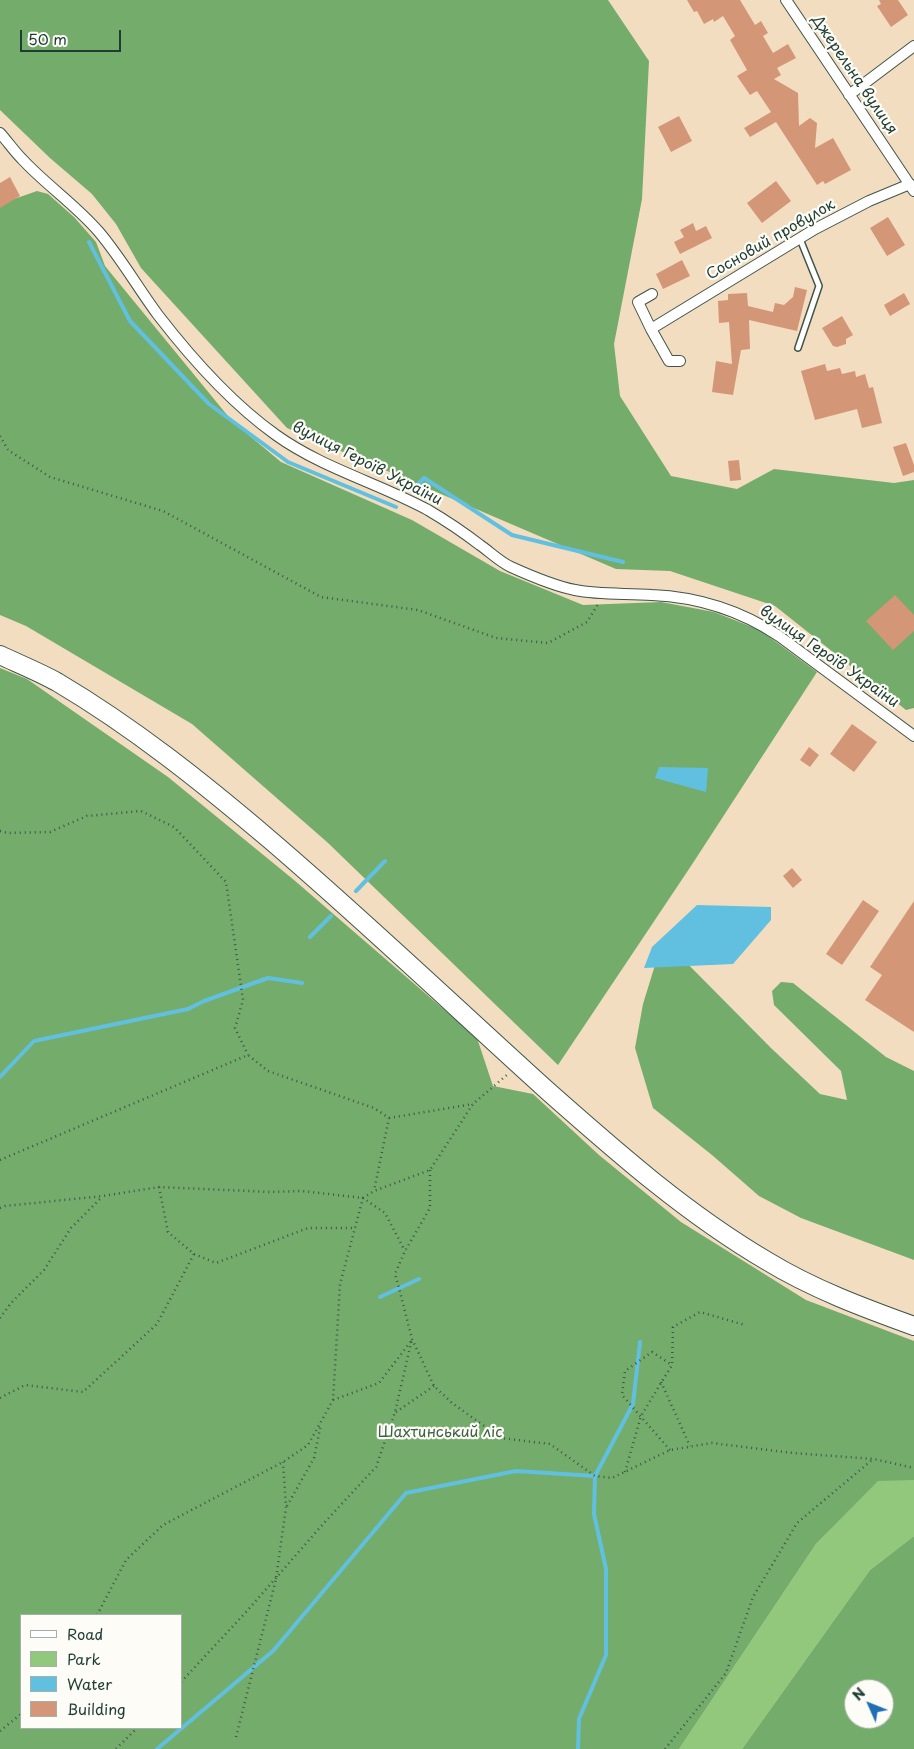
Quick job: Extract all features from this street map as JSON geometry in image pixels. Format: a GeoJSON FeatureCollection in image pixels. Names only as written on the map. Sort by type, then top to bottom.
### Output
{"type":"FeatureCollection","features":[{"type":"Feature","properties":{"kind":"highway"},"geometry":{"type":"LineString","coordinates":[[0,655],[54,681],[118,722],[192,774],[329,890],[518,1064],[626,1160],[692,1213],[770,1263],[833,1294],[914,1326]]}},
{"type":"Feature","properties":{"kind":"street","name":"Джерельна вулиця"},"geometry":{"type":"LineString","coordinates":[[786,0],[912,188]]}},
{"type":"Feature","properties":{"kind":"street"},"geometry":{"type":"LineString","coordinates":[[850,95],[914,46]]}},
{"type":"Feature","properties":{"kind":"street","name":"вулиця Героїв України"},"geometry":{"type":"LineString","coordinates":[[0,133],[22,159],[98,232],[158,314],[217,384],[276,435],[308,455],[395,493],[430,511],[508,566],[573,589],[604,594],[689,598],[738,613],[762,625],[778,636],[914,736]]}},
{"type":"Feature","properties":{"kind":"street","name":"Сосновий провулок"},"geometry":{"type":"LineString","coordinates":[[651,329],[800,239],[869,201],[912,188]]}},
{"type":"Feature","properties":{"kind":"street"},"geometry":{"type":"LineString","coordinates":[[652,294],[638,302],[669,361],[680,361]]}},
{"type":"Feature","properties":{"kind":"lane"},"geometry":{"type":"LineString","coordinates":[[798,348],[819,286],[800,239]]}},
{"type":"Feature","properties":{"kind":"path"},"geometry":{"type":"LineString","coordinates":[[0,436],[8,450],[50,477],[163,510],[321,597],[418,610],[496,638],[548,643],[588,622],[604,594]]}},
{"type":"Feature","properties":{"kind":"path"},"geometry":{"type":"LineString","coordinates":[[0,831],[8,833],[50,832],[87,816],[141,811],[174,827],[226,882],[243,1000],[235,1028],[248,1055],[268,1071],[374,1108],[389,1118],[473,1104]]}},
{"type":"Feature","properties":{"kind":"path"},"geometry":{"type":"LineString","coordinates":[[0,1160],[248,1055]]}},
{"type":"Feature","properties":{"kind":"path"},"geometry":{"type":"LineString","coordinates":[[518,1064],[473,1104],[430,1170],[430,1208],[405,1251],[395,1274],[412,1339],[434,1386],[452,1403],[501,1438],[550,1444],[595,1476],[612,1478],[670,1450],[712,1444],[874,1459],[914,1468]]}},
{"type":"Feature","properties":{"kind":"path"},"geometry":{"type":"LineString","coordinates":[[374,1191],[389,1118]]}},
{"type":"Feature","properties":{"kind":"path"},"geometry":{"type":"LineString","coordinates":[[98,1614],[126,1560],[163,1525],[283,1462],[308,1445],[333,1400],[340,1284],[363,1198],[374,1191],[430,1170]]}},
{"type":"Feature","properties":{"kind":"path"},"geometry":{"type":"LineString","coordinates":[[0,1208],[103,1196],[159,1187],[270,1192],[302,1191],[363,1198],[385,1213],[405,1251]]}},
{"type":"Feature","properties":{"kind":"path"},"geometry":{"type":"LineString","coordinates":[[159,1187],[168,1232],[194,1254],[216,1263],[308,1228],[356,1228]]}},
{"type":"Feature","properties":{"kind":"path"},"geometry":{"type":"LineString","coordinates":[[0,1318],[11,1303],[44,1270],[71,1228],[103,1196]]}},
{"type":"Feature","properties":{"kind":"path"},"geometry":{"type":"LineString","coordinates":[[0,1398],[26,1385],[83,1392],[157,1324],[194,1254]]}},
{"type":"Feature","properties":{"kind":"path"},"geometry":{"type":"LineString","coordinates":[[625,1472],[641,1416],[672,1365],[673,1327],[700,1312],[745,1325]]}},
{"type":"Feature","properties":{"kind":"path"},"geometry":{"type":"LineString","coordinates":[[333,1400],[379,1383],[412,1339]]}},
{"type":"Feature","properties":{"kind":"path"},"geometry":{"type":"LineString","coordinates":[[182,1681],[376,1467],[395,1412],[412,1339]]}},
{"type":"Feature","properties":{"kind":"path"},"geometry":{"type":"LineString","coordinates":[[670,1450],[622,1395],[625,1371],[652,1352],[672,1365]]}},
{"type":"Feature","properties":{"kind":"path"},"geometry":{"type":"LineString","coordinates":[[661,1382],[690,1446]]}},
{"type":"Feature","properties":{"kind":"path"},"geometry":{"type":"LineString","coordinates":[[395,1412],[434,1386]]}},
{"type":"Feature","properties":{"kind":"path"},"geometry":{"type":"LineString","coordinates":[[286,1507],[314,1458],[322,1420]]}},
{"type":"Feature","properties":{"kind":"path"},"geometry":{"type":"LineString","coordinates":[[665,1749],[726,1673],[752,1597],[796,1523],[874,1459]]}},
{"type":"Feature","properties":{"kind":"path"},"geometry":{"type":"LineString","coordinates":[[236,1737],[276,1579],[286,1507],[283,1462]]}},
{"type":"Feature","properties":{"kind":"path"},"geometry":{"type":"LineString","coordinates":[[0,1731],[20,1715]]}},
{"type":"Feature","properties":{"kind":"path"},"geometry":{"type":"LineString","coordinates":[[116,1749],[136,1729]]}},
{"type":"Feature","properties":{"kind":"green space"},"geometry":{"type":"Polygon","coordinates":[[[0,0],[608,0],[649,61],[642,199],[614,344],[620,396],[671,476],[737,489],[774,469],[894,483],[914,480],[914,708],[906,710],[775,606],[670,571],[616,569],[287,428],[141,268],[116,224],[92,194],[50,158],[0,110],[0,0]]]}},
{"type":"Feature","properties":{"kind":"green space"},"geometry":{"type":"Polygon","coordinates":[[[37,191],[48,194],[74,217],[96,242],[105,266],[232,421],[281,462],[412,520],[500,571],[583,605],[661,602],[714,612],[760,630],[817,672],[691,866],[558,1065],[327,842],[192,724],[26,626],[0,615],[0,204],[37,191]]]}},
{"type":"Feature","properties":{"kind":"green space","name":"Шахтинський ліс"},"geometry":{"type":"Polygon","coordinates":[[[0,668],[27,679],[168,777],[294,880],[477,1038],[493,1086],[533,1094],[599,1155],[681,1222],[806,1300],[914,1341],[914,1480],[878,1481],[816,1544],[679,1749],[0,1749],[0,668]]]}},
{"type":"Feature","properties":{"kind":"green space"},"geometry":{"type":"Polygon","coordinates":[[[663,939],[771,1048],[820,1094],[847,1100],[841,1071],[774,1005],[772,991],[781,982],[793,983],[886,1057],[914,1071],[914,1260],[801,1218],[759,1196],[712,1155],[653,1108],[635,1048],[643,1004],[663,939]]]}},
{"type":"Feature","properties":{"kind":"green space"},"geometry":{"type":"Polygon","coordinates":[[[878,1480],[914,1480],[914,1536],[870,1570],[742,1749],[679,1749],[816,1544],[878,1480]]]}},
{"type":"Feature","properties":{"kind":"green space"},"geometry":{"type":"Polygon","coordinates":[[[914,1536],[914,1749],[742,1749],[870,1570],[914,1536]]]}},
{"type":"Feature","properties":{"kind":"water"},"geometry":{"type":"Polygon","coordinates":[[[659,767],[708,768],[706,792],[655,778],[659,767]]]}},
{"type":"Feature","properties":{"kind":"water"},"geometry":{"type":"Polygon","coordinates":[[[697,905],[771,907],[771,920],[733,964],[644,968],[652,947],[697,905]]]}},
{"type":"Feature","properties":{"kind":"building"},"geometry":{"type":"Polygon","coordinates":[[[687,0],[740,0],[755,25],[761,21],[768,33],[763,36],[773,53],[788,44],[796,58],[777,68],[781,75],[774,79],[798,93],[799,126],[810,118],[817,123],[815,148],[833,138],[851,170],[825,184],[823,181],[817,185],[776,122],[750,137],[744,128],[771,112],[757,91],[750,95],[737,76],[747,70],[730,40],[735,36],[723,16],[714,22],[713,19],[704,24],[697,11],[694,12],[687,0]]]}},
{"type":"Feature","properties":{"kind":"building"},"geometry":{"type":"Polygon","coordinates":[[[879,0],[898,0],[908,15],[891,27],[877,6],[881,4],[879,0]]]}},
{"type":"Feature","properties":{"kind":"building"},"geometry":{"type":"Polygon","coordinates":[[[679,116],[692,141],[671,152],[658,127],[679,116]]]}},
{"type":"Feature","properties":{"kind":"building"},"geometry":{"type":"Polygon","coordinates":[[[10,177],[20,196],[0,208],[0,183],[10,177]]]}},
{"type":"Feature","properties":{"kind":"building"},"geometry":{"type":"Polygon","coordinates":[[[776,181],[791,201],[762,223],[747,203],[776,181]]]}},
{"type":"Feature","properties":{"kind":"building"},"geometry":{"type":"Polygon","coordinates":[[[888,217],[905,245],[887,256],[870,228],[888,217]]]}},
{"type":"Feature","properties":{"kind":"building"},"geometry":{"type":"Polygon","coordinates":[[[693,223],[696,231],[706,226],[712,238],[680,254],[674,242],[684,237],[680,230],[693,223]]]}},
{"type":"Feature","properties":{"kind":"building"},"geometry":{"type":"Polygon","coordinates":[[[682,260],[690,276],[663,289],[656,274],[682,260]]]}},
{"type":"Feature","properties":{"kind":"building"},"geometry":{"type":"Polygon","coordinates":[[[795,287],[807,290],[797,331],[749,320],[750,349],[741,350],[733,395],[712,392],[716,361],[732,364],[729,322],[719,323],[718,301],[728,300],[728,294],[747,293],[748,306],[773,312],[775,303],[784,305],[793,297],[795,287]]]}},
{"type":"Feature","properties":{"kind":"building"},"geometry":{"type":"Polygon","coordinates":[[[904,293],[910,304],[890,316],[884,305],[904,293]]]}},
{"type":"Feature","properties":{"kind":"building"},"geometry":{"type":"Polygon","coordinates":[[[842,316],[853,335],[846,339],[846,344],[837,347],[833,346],[822,328],[842,316]]]}},
{"type":"Feature","properties":{"kind":"building"},"geometry":{"type":"Polygon","coordinates":[[[825,364],[827,371],[840,368],[842,374],[855,371],[856,377],[865,374],[869,388],[873,387],[882,423],[862,428],[857,409],[815,420],[801,371],[825,364]]]}},
{"type":"Feature","properties":{"kind":"building"},"geometry":{"type":"Polygon","coordinates":[[[906,443],[914,465],[914,472],[903,476],[893,447],[906,443]]]}},
{"type":"Feature","properties":{"kind":"building"},"geometry":{"type":"Polygon","coordinates":[[[739,460],[741,480],[730,481],[728,461],[739,460]]]}},
{"type":"Feature","properties":{"kind":"building"},"geometry":{"type":"Polygon","coordinates":[[[895,595],[914,615],[914,631],[893,650],[866,621],[895,595]]]}},
{"type":"Feature","properties":{"kind":"building"},"geometry":{"type":"Polygon","coordinates":[[[852,724],[877,742],[854,772],[830,754],[852,724]]]}},
{"type":"Feature","properties":{"kind":"building"},"geometry":{"type":"Polygon","coordinates":[[[809,747],[819,755],[810,767],[800,760],[809,747]]]}},
{"type":"Feature","properties":{"kind":"building"},"geometry":{"type":"Polygon","coordinates":[[[792,868],[802,880],[793,888],[783,876],[792,868]]]}},
{"type":"Feature","properties":{"kind":"building"},"geometry":{"type":"Polygon","coordinates":[[[863,900],[879,911],[842,965],[826,954],[863,900]]]}},
{"type":"Feature","properties":{"kind":"building"},"geometry":{"type":"Polygon","coordinates":[[[914,901],[914,1032],[865,1000],[882,975],[870,967],[914,901]]]}},
{"type":"Feature","properties":{"kind":"waterway"},"geometry":{"type":"LineString","coordinates":[[89,242],[130,321],[209,404],[288,462],[396,507]]}},
{"type":"Feature","properties":{"kind":"waterway"},"geometry":{"type":"LineString","coordinates":[[413,489],[424,478],[512,535],[623,562]]}},
{"type":"Feature","properties":{"kind":"waterway"},"geometry":{"type":"LineString","coordinates":[[356,891],[385,861]]}},
{"type":"Feature","properties":{"kind":"waterway"},"geometry":{"type":"LineString","coordinates":[[310,937],[331,916]]}},
{"type":"Feature","properties":{"kind":"waterway"},"geometry":{"type":"LineString","coordinates":[[0,1077],[34,1041],[188,1009],[204,1001],[268,978],[302,983]]}},
{"type":"Feature","properties":{"kind":"waterway"},"geometry":{"type":"LineString","coordinates":[[380,1297],[419,1279]]}},
{"type":"Feature","properties":{"kind":"waterway"},"geometry":{"type":"LineString","coordinates":[[578,1749],[579,1719],[606,1655],[606,1569],[594,1514],[595,1476],[633,1404],[640,1342]]}},
{"type":"Feature","properties":{"kind":"waterway"},"geometry":{"type":"LineString","coordinates":[[182,1728],[273,1651],[406,1493],[516,1471],[595,1476]]}},
{"type":"Feature","properties":{"kind":"waterway"},"geometry":{"type":"LineString","coordinates":[[157,1749],[181,1729]]}}]}
